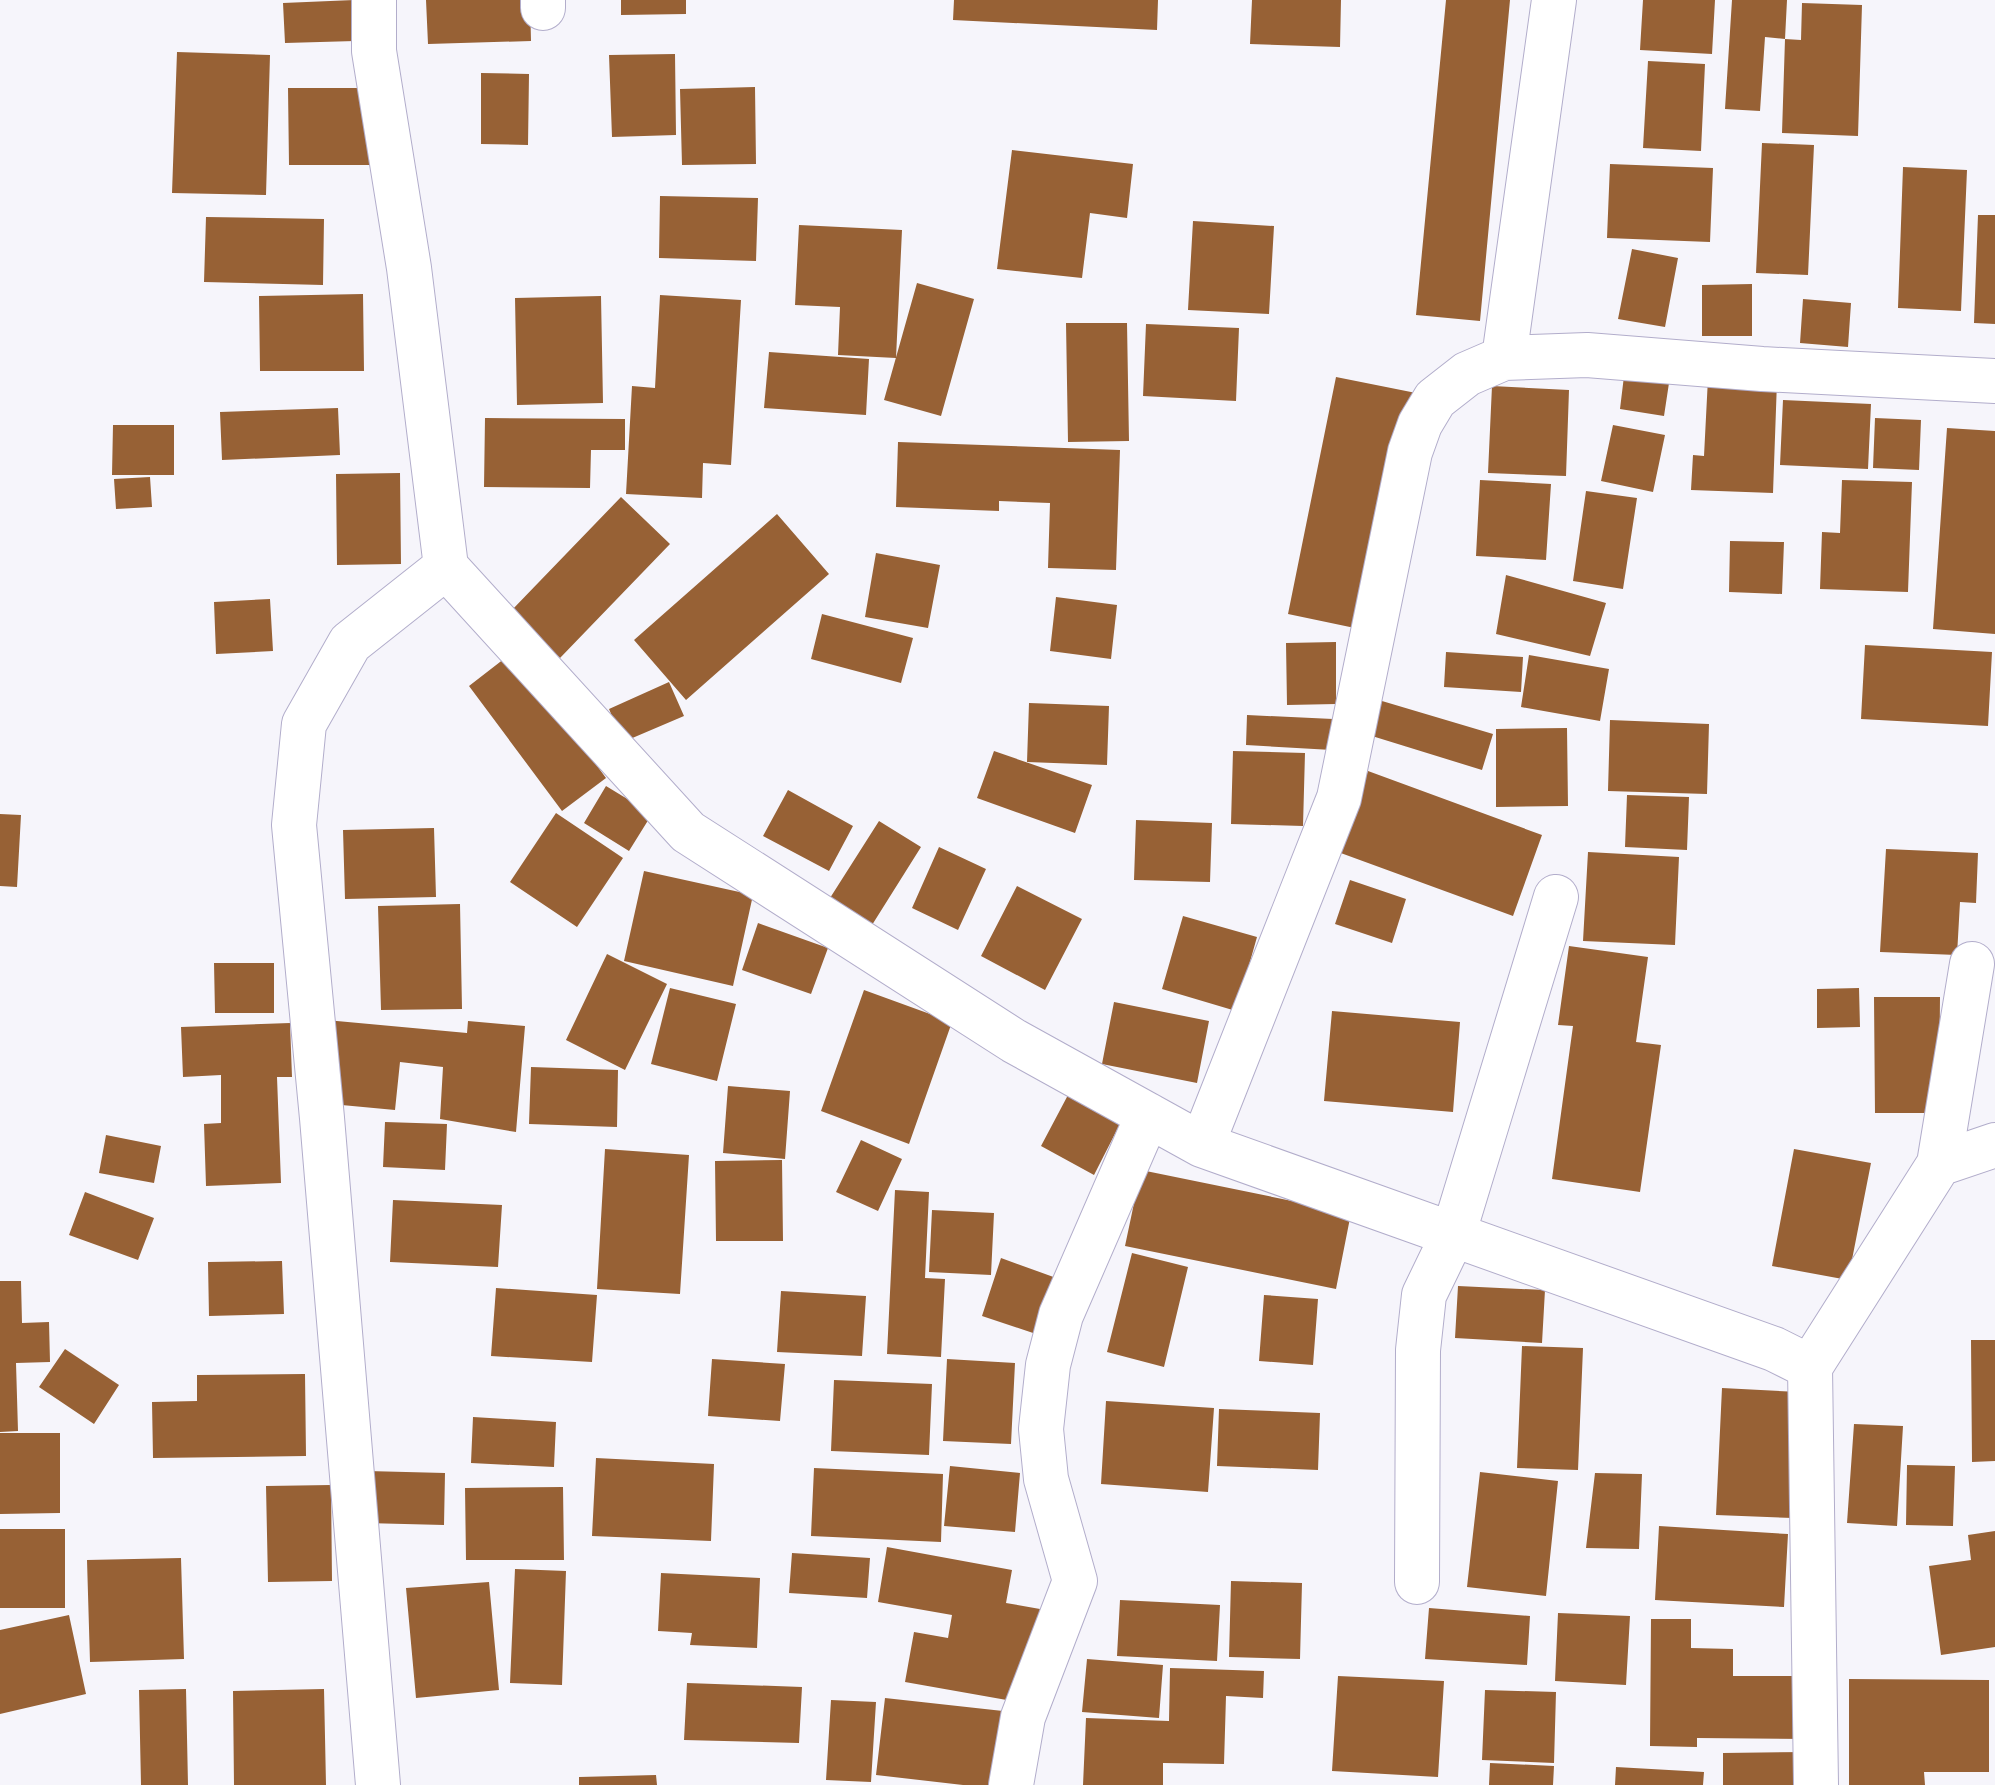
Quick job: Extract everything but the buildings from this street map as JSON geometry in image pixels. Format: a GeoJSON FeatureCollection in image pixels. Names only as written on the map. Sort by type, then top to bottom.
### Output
{"type":"FeatureCollection","features":[{"type":"Feature","properties":{"kind":"street"},"geometry":{"type":"LineString","coordinates":[[374,0],[374,51],[409,268],[446,567],[688,832],[1014,1041],[1202,1145],[1774,1349],[1810,1367]]}},
{"type":"Feature","properties":{"kind":"street"},"geometry":{"type":"LineString","coordinates":[[1504,358],[1554,0]]}},
{"type":"Feature","properties":{"kind":"street"},"geometry":{"type":"LineString","coordinates":[[1202,1145],[1339,798],[1410,452],[1420,424],[1435,399],[1467,374],[1504,358],[1587,355],[1762,369],[1995,381]]}},
{"type":"Feature","properties":{"kind":"street"},"geometry":{"type":"LineString","coordinates":[[378,1785],[294,825],[304,724],[350,643],[446,567]]}},
{"type":"Feature","properties":{"kind":"street"},"geometry":{"type":"LineString","coordinates":[[1417,1582],[1418,1350],[1424,1295],[1453,1235],[1556,897]]}},
{"type":"Feature","properties":{"kind":"street"},"geometry":{"type":"LineString","coordinates":[[1816,1785],[1810,1367],[1939,1164],[1972,964]]}},
{"type":"Feature","properties":{"kind":"street"},"geometry":{"type":"LineString","coordinates":[[1011,1785],[1023,1717],[1075,1581],[1046,1479],[1041,1429],[1048,1365],[1061,1315],[1148,1115]]}},
{"type":"Feature","properties":{"kind":"street"},"geometry":{"type":"LineString","coordinates":[[1939,1164],[1995,1145]]}}]}
